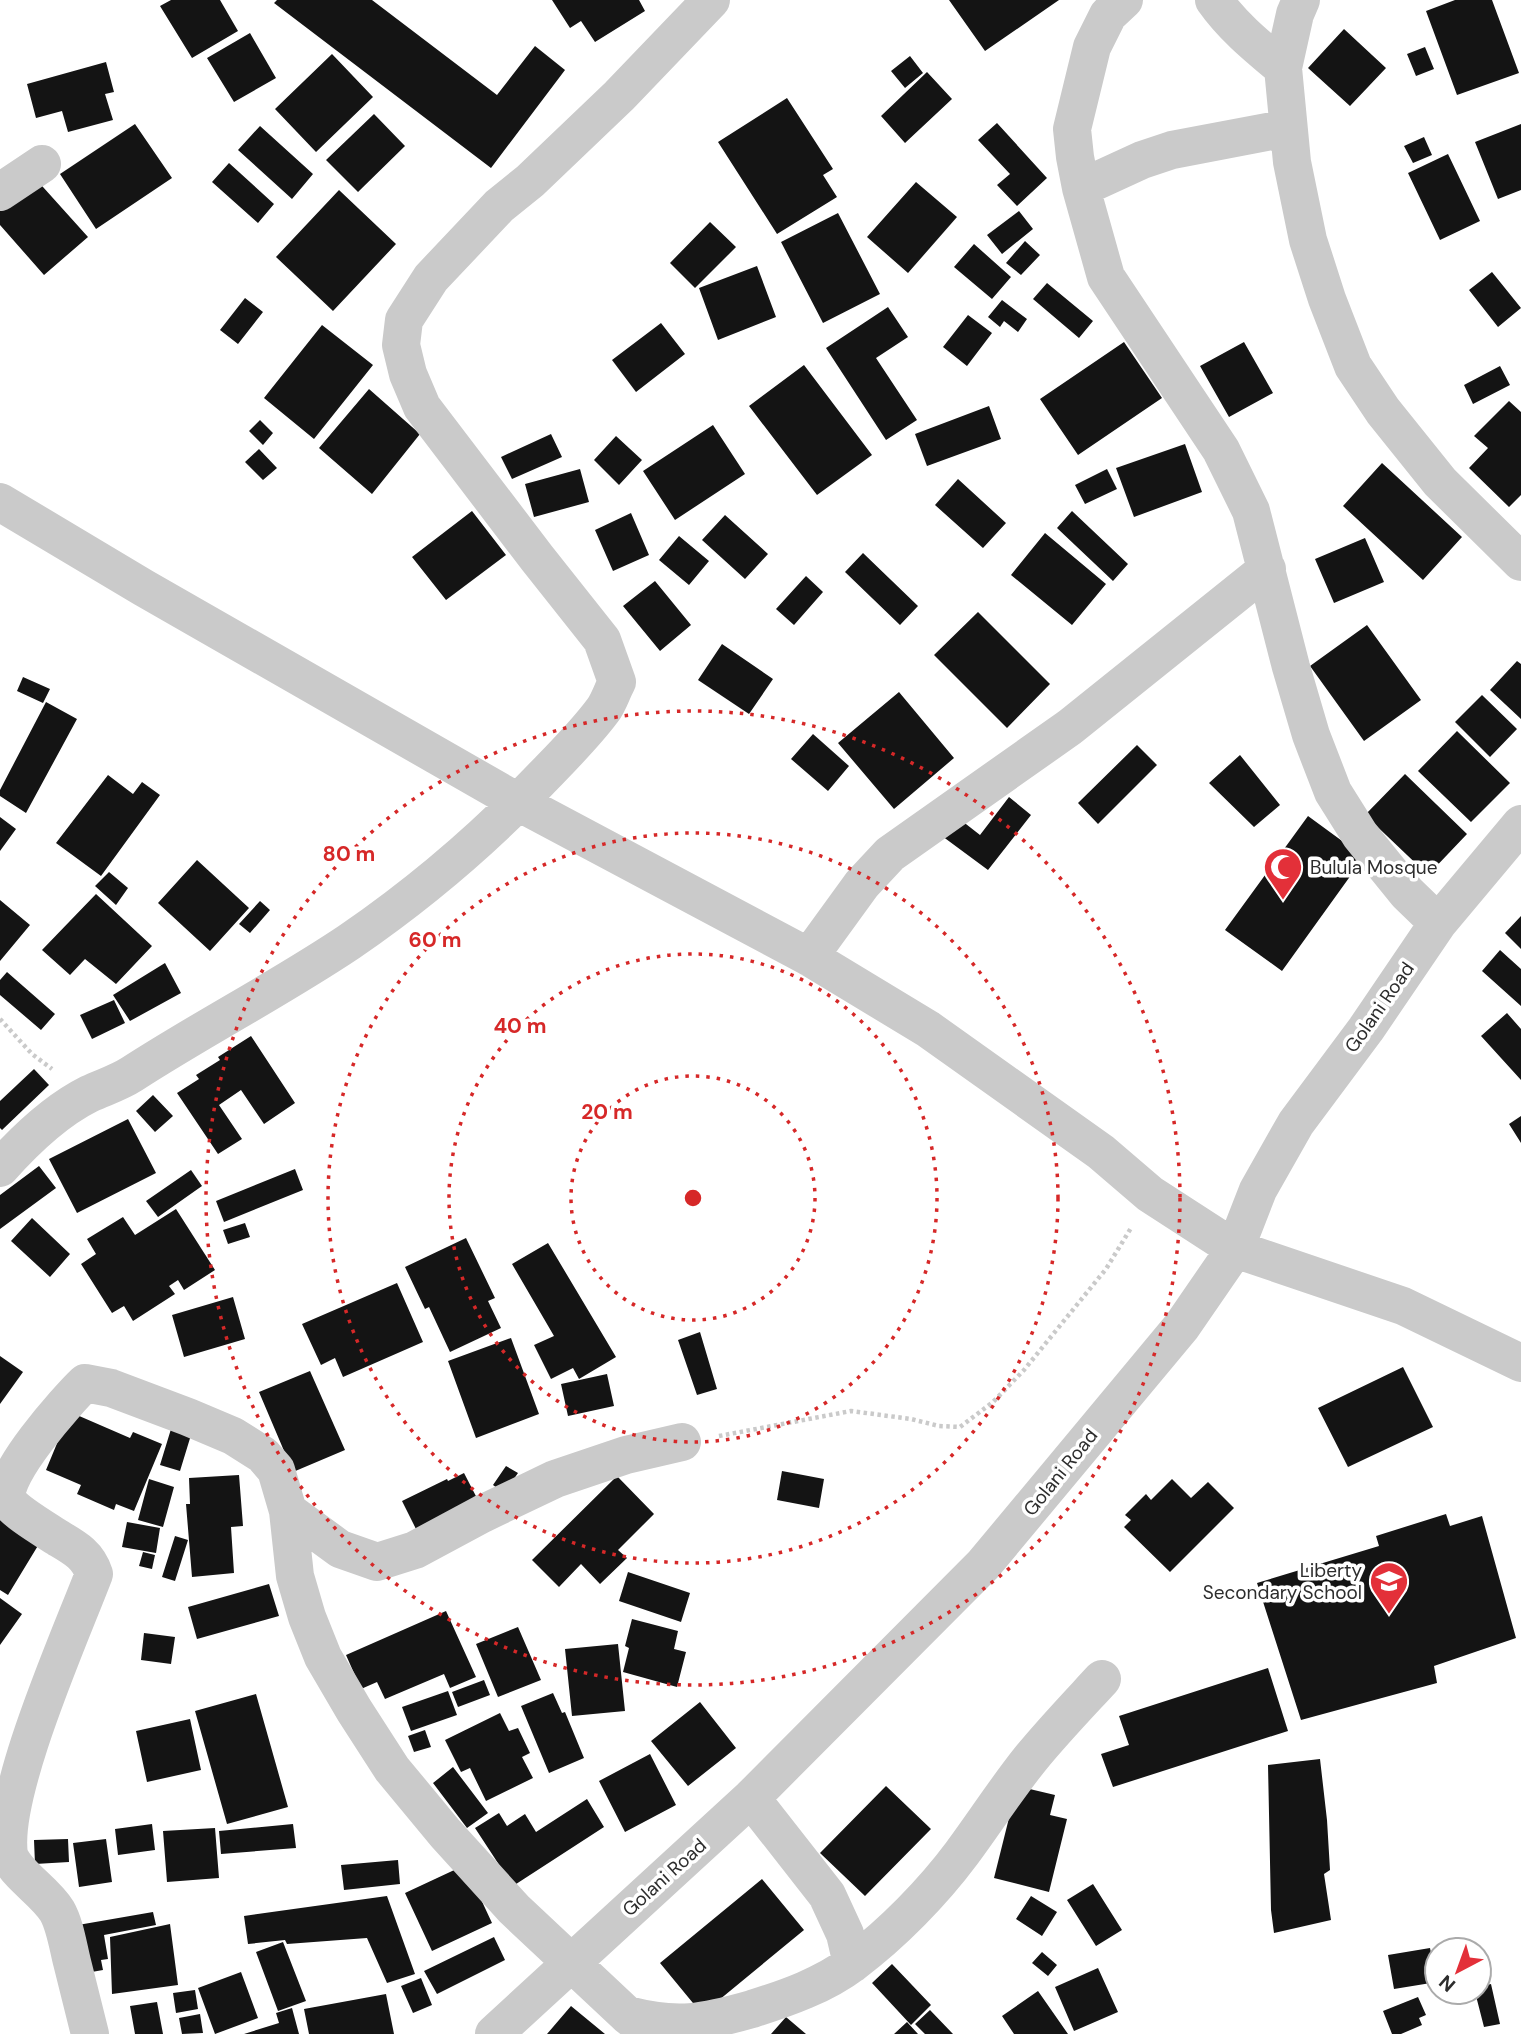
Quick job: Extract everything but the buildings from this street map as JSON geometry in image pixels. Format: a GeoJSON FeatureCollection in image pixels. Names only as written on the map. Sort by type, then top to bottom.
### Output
{"type":"FeatureCollection","features":[{"type":"Feature","properties":{"kind":"street"},"geometry":{"type":"LineString","coordinates":[[0,1168],[52,1118],[88,1095],[120,1081],[177,1044],[294,977],[399,906],[437,876],[518,802],[604,709],[617,682],[602,640],[422,407],[408,374],[401,345],[404,320],[430,278],[499,206],[530,181],[619,96],[711,0]]}},
{"type":"Feature","properties":{"kind":"street"},"geometry":{"type":"LineString","coordinates":[[1124,0],[1108,15],[1092,47],[1072,129],[1081,188],[1106,277],[1221,450],[1251,511],[1291,667],[1311,735],[1333,792],[1360,835],[1407,893],[1438,923]]}},
{"type":"Feature","properties":{"kind":"street"},"geometry":{"type":"LineString","coordinates":[[1214,0],[1225,16],[1245,36],[1283,68]]}},
{"type":"Feature","properties":{"kind":"street"},"geometry":{"type":"LineString","coordinates":[[1301,0],[1295,14],[1283,68],[1292,162],[1308,240],[1353,366],[1382,411],[1440,482],[1521,562]]}},
{"type":"Feature","properties":{"kind":"street"},"geometry":{"type":"LineString","coordinates":[[1081,188],[1142,160],[1172,150],[1288,128]]}},
{"type":"Feature","properties":{"kind":"street"},"geometry":{"type":"LineString","coordinates":[[0,192],[42,164]]}},
{"type":"Feature","properties":{"kind":"street"},"geometry":{"type":"LineString","coordinates":[[0,502],[144,588],[518,802],[809,957],[939,1037],[1101,1152],[1150,1194],[1235,1249],[1403,1306],[1521,1363]]}},
{"type":"Feature","properties":{"kind":"street"},"geometry":{"type":"LineString","coordinates":[[809,957],[862,884],[890,854],[1070,727],[1267,569]]}},
{"type":"Feature","properties":{"kind":"street","name":"Golani Road"},"geometry":{"type":"LineString","coordinates":[[494,2034],[751,1798],[983,1566],[1182,1326],[1235,1249],[1258,1190],[1296,1123],[1366,1029],[1438,923],[1521,824]]}},
{"type":"Feature","properties":{"kind":"street"},"geometry":{"type":"LineString","coordinates":[[90,2034],[58,1913],[43,1893],[19,1870],[9,1855],[5,1835],[14,1769],[43,1690],[94,1574],[90,1561],[21,1513],[7,1500],[4,1490],[8,1476],[31,1443],[85,1383],[111,1388],[233,1436],[263,1455],[276,1470],[288,1511],[295,1576],[307,1617],[323,1657],[392,1769],[514,1909],[639,2024],[650,2021],[686,2023],[713,2020],[790,1996],[852,1964],[905,1919],[960,1856],[1029,1760],[1102,1679]]}},
{"type":"Feature","properties":{"kind":"street"},"geometry":{"type":"LineString","coordinates":[[288,1511],[340,1549],[377,1562],[415,1550],[555,1479],[626,1455],[682,1443]]}},
{"type":"Feature","properties":{"kind":"street"},"geometry":{"type":"LineString","coordinates":[[751,1798],[827,1895],[845,1934],[852,1964]]}},
{"type":"Feature","properties":{"kind":"path"},"geometry":{"type":"LineString","coordinates":[[0,1019],[32,1054],[88,1095]]}},
{"type":"Feature","properties":{"kind":"path"},"geometry":{"type":"LineString","coordinates":[[682,1443],[851,1410],[939,1426],[960,1427],[993,1402],[1024,1370],[1106,1269],[1150,1194]]}},
{"type":"Feature","properties":{"kind":"place","name":"Bulula Mosque"},"geometry":{"type":"Point","coordinates":[1283,901]}},
{"type":"Feature","properties":{"kind":"place","name":"Liberty Secondary School"},"geometry":{"type":"Point","coordinates":[1389,1615]}}]}
